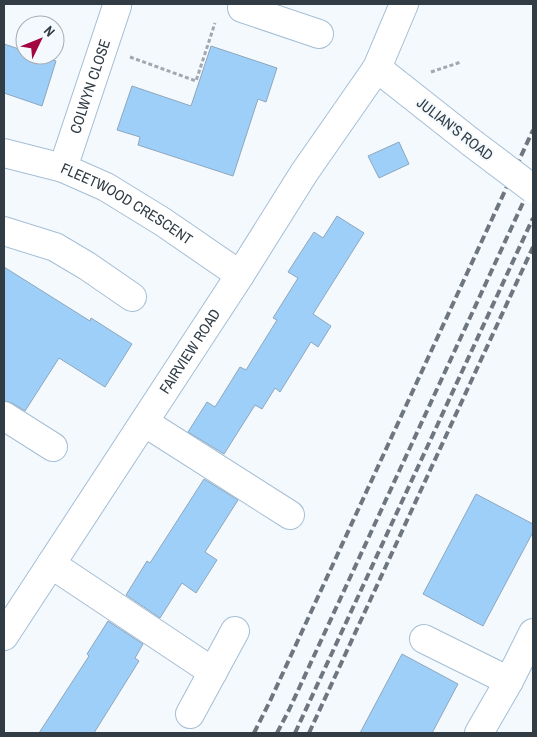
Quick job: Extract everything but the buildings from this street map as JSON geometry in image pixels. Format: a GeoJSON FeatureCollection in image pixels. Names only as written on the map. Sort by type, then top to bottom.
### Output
{"type":"FeatureCollection","features":[{"type":"Feature","properties":{"kind":"street","name":"FAIRVIEW ROAD"},"geometry":{"type":"LineString","coordinates":[[4,636],[240,275],[304,173],[377,68],[404,4]]}},
{"type":"Feature","properties":{"kind":"street","name":"COLWYN CLOSE"},"geometry":{"type":"LineString","coordinates":[[63,168],[117,6]]}},
{"type":"Feature","properties":{"kind":"street"},"geometry":{"type":"LineString","coordinates":[[242,6],[319,34]]}},
{"type":"Feature","properties":{"kind":"street","name":"JULIAN'S ROAD"},"geometry":{"type":"LineString","coordinates":[[377,68],[533,189]]}},
{"type":"Feature","properties":{"kind":"street","name":"FLEETWOOD CRESCENT"},"geometry":{"type":"LineString","coordinates":[[4,152],[63,168],[106,187],[163,222],[240,275]]}},
{"type":"Feature","properties":{"kind":"street"},"geometry":{"type":"LineString","coordinates":[[4,231],[55,247],[132,297]]}},
{"type":"Feature","properties":{"kind":"street"},"geometry":{"type":"LineString","coordinates":[[4,416],[53,447]]}},
{"type":"Feature","properties":{"kind":"street"},"geometry":{"type":"LineString","coordinates":[[144,422],[290,515]]}},
{"type":"Feature","properties":{"kind":"street"},"geometry":{"type":"LineString","coordinates":[[51,564],[213,672]]}},
{"type":"Feature","properties":{"kind":"street"},"geometry":{"type":"LineString","coordinates":[[190,714],[235,631]]}},
{"type":"Feature","properties":{"kind":"street"},"geometry":{"type":"LineString","coordinates":[[479,733],[509,681],[533,633]]}},
{"type":"Feature","properties":{"kind":"street"},"geometry":{"type":"LineString","coordinates":[[424,639],[509,681]]}},
{"type":"Feature","properties":{"kind":"path"},"geometry":{"type":"LineString","coordinates":[[103,47],[196,81],[218,15],[242,6]]}},
{"type":"Feature","properties":{"kind":"railway"},"geometry":{"type":"LineString","coordinates":[[254,733],[533,130]]}},
{"type":"Feature","properties":{"kind":"railway"},"geometry":{"type":"LineString","coordinates":[[277,733],[533,181]]}},
{"type":"Feature","properties":{"kind":"railway"},"geometry":{"type":"LineString","coordinates":[[295,733],[533,218]]}},
{"type":"Feature","properties":{"kind":"railway"},"geometry":{"type":"LineString","coordinates":[[309,733],[533,247]]}}]}
